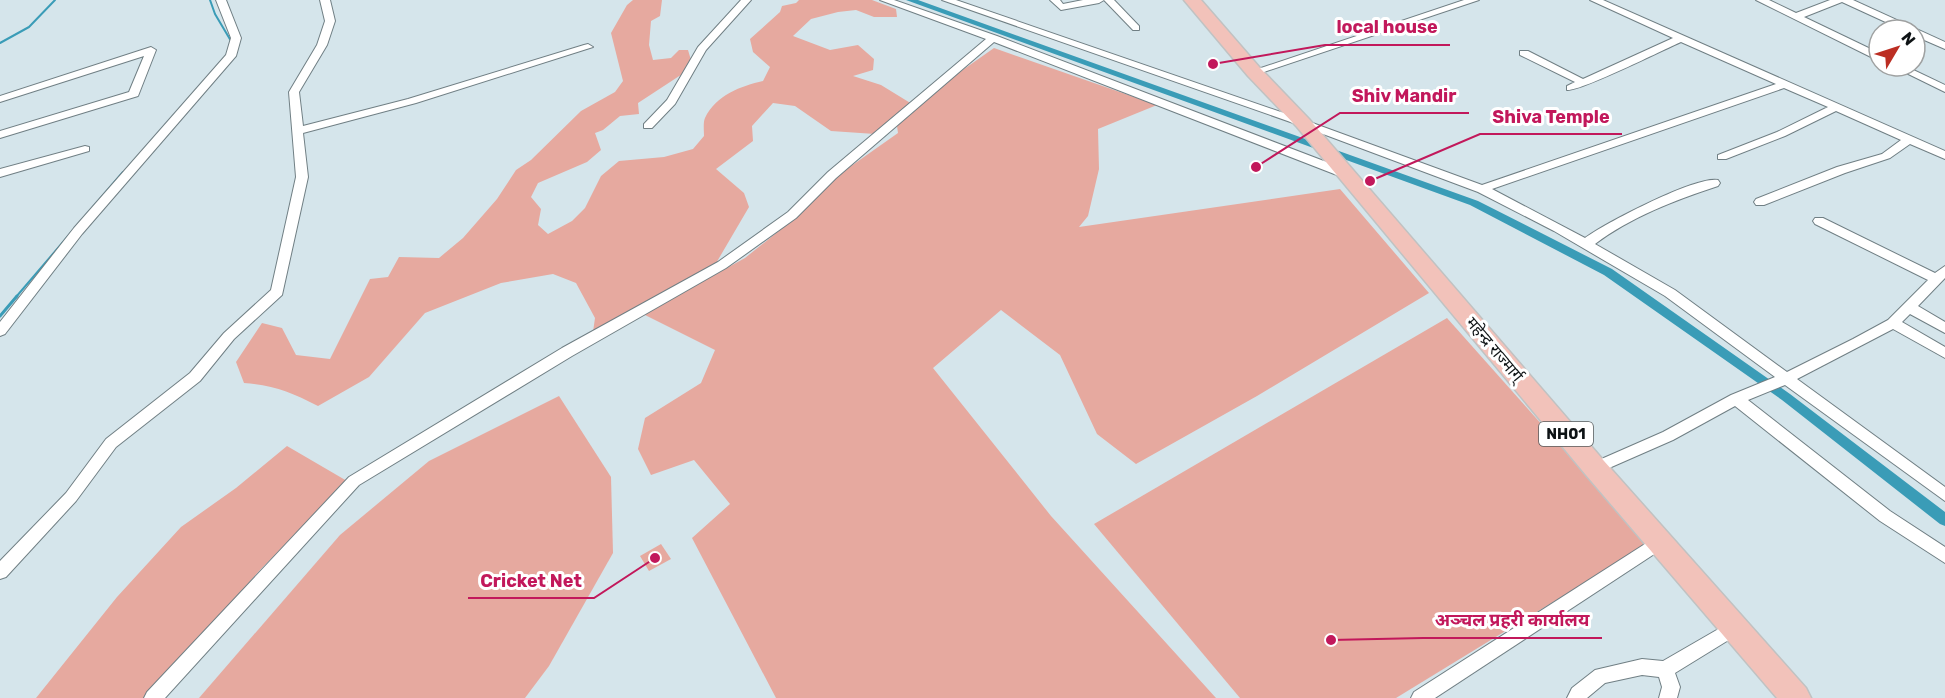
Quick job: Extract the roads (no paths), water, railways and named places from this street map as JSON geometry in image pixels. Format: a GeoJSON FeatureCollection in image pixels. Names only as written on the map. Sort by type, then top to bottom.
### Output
{"type":"FeatureCollection","features":[{"type":"Feature","properties":{"kind":"highway","name":"महेन्द्र राज्मार्ग्"},"geometry":{"type":"LineString","coordinates":[[1192,0],[1254,72],[1308,128],[1595,468],[1796,698]]}},
{"type":"Feature","properties":{"kind":"street"},"geometry":{"type":"LineString","coordinates":[[0,332],[78,231],[231,56],[236,38],[221,0]]}},
{"type":"Feature","properties":{"kind":"street"},"geometry":{"type":"LineString","coordinates":[[0,572],[71,497],[111,442],[195,377],[229,336],[277,292],[302,177],[294,92],[322,45],[330,21],[325,0]]}},
{"type":"Feature","properties":{"kind":"street"},"geometry":{"type":"LineString","coordinates":[[648,126],[671,102],[702,50],[746,0]]}},
{"type":"Feature","properties":{"kind":"street"},"geometry":{"type":"LineString","coordinates":[[885,0],[993,38],[1342,170]]}},
{"type":"Feature","properties":{"kind":"street"},"geometry":{"type":"LineString","coordinates":[[947,0],[1482,189],[1586,244],[1670,293],[1721,328],[1780,381],[1945,495]]}},
{"type":"Feature","properties":{"kind":"street"},"geometry":{"type":"LineString","coordinates":[[1055,0],[1061,7],[1099,0]]}},
{"type":"Feature","properties":{"kind":"street"},"geometry":{"type":"LineString","coordinates":[[1109,0],[1136,28]]}},
{"type":"Feature","properties":{"kind":"street"},"geometry":{"type":"LineString","coordinates":[[1254,72],[1474,0]]}},
{"type":"Feature","properties":{"kind":"street"},"geometry":{"type":"LineString","coordinates":[[1594,0],[1945,155]]}},
{"type":"Feature","properties":{"kind":"street"},"geometry":{"type":"LineString","coordinates":[[1761,0],[1867,51]]}},
{"type":"Feature","properties":{"kind":"street"},"geometry":{"type":"LineString","coordinates":[[1796,18],[1838,0]]}},
{"type":"Feature","properties":{"kind":"street"},"geometry":{"type":"LineString","coordinates":[[1845,0],[1884,18]]}},
{"type":"Feature","properties":{"kind":"street"},"geometry":{"type":"LineString","coordinates":[[153,698],[354,481],[567,352],[722,265],[792,215],[832,175],[993,38]]}},
{"type":"Feature","properties":{"kind":"street"},"geometry":{"type":"LineString","coordinates":[[1571,88],[1681,38]]}},
{"type":"Feature","properties":{"kind":"street"},"geometry":{"type":"LineString","coordinates":[[1927,38],[1945,46]]}},
{"type":"Feature","properties":{"kind":"street"},"geometry":{"type":"LineString","coordinates":[[298,130],[412,101],[588,47]]}},
{"type":"Feature","properties":{"kind":"street"},"geometry":{"type":"LineString","coordinates":[[0,99],[151,50],[134,94],[0,135]]}},
{"type":"Feature","properties":{"kind":"street"},"geometry":{"type":"LineString","coordinates":[[1524,53],[1584,83]]}},
{"type":"Feature","properties":{"kind":"street"},"geometry":{"type":"LineString","coordinates":[[1922,78],[1945,89]]}},
{"type":"Feature","properties":{"kind":"street"},"geometry":{"type":"LineString","coordinates":[[1482,189],[1785,84]]}},
{"type":"Feature","properties":{"kind":"street"},"geometry":{"type":"LineString","coordinates":[[1722,157],[1781,134],[1836,107]]}},
{"type":"Feature","properties":{"kind":"street"},"geometry":{"type":"LineString","coordinates":[[1760,202],[1841,170],[1886,156],[1910,139]]}},
{"type":"Feature","properties":{"kind":"street"},"geometry":{"type":"LineString","coordinates":[[0,173],[85,149]]}},
{"type":"Feature","properties":{"kind":"street"},"geometry":{"type":"LineString","coordinates":[[1586,244],[1600,233],[1684,192],[1714,183]]}},
{"type":"Feature","properties":{"kind":"street"},"geometry":{"type":"LineString","coordinates":[[1595,468],[1668,436],[1736,399],[1780,381],[1858,343],[1893,323],[1941,275],[1819,220]]}},
{"type":"Feature","properties":{"kind":"street"},"geometry":{"type":"LineString","coordinates":[[1909,307],[1945,328]]}},
{"type":"Feature","properties":{"kind":"street"},"geometry":{"type":"LineString","coordinates":[[1893,323],[1945,353]]}},
{"type":"Feature","properties":{"kind":"street"},"geometry":{"type":"LineString","coordinates":[[1736,399],[1869,504],[1945,555]]}},
{"type":"Feature","properties":{"kind":"street"},"geometry":{"type":"LineString","coordinates":[[1420,698],[1659,542]]}},
{"type":"Feature","properties":{"kind":"street"},"geometry":{"type":"LineString","coordinates":[[1576,698],[1601,676],[1642,667],[1665,669],[1734,628]]}},
{"type":"Feature","properties":{"kind":"street"},"geometry":{"type":"LineString","coordinates":[[1665,669],[1671,687],[1668,698]]}},
{"type":"Feature","properties":{"kind":"waterway"},"geometry":{"type":"LineString","coordinates":[[0,43],[29,27],[55,0]]}},
{"type":"Feature","properties":{"kind":"waterway"},"geometry":{"type":"LineString","coordinates":[[210,0],[215,14],[231,41]]}},
{"type":"Feature","properties":{"kind":"waterway"},"geometry":{"type":"LineString","coordinates":[[910,0],[1474,203],[1608,272],[1786,397],[1945,520]]}},
{"type":"Feature","properties":{"kind":"waterway"},"geometry":{"type":"LineString","coordinates":[[16,297],[123,172]]}},
{"type":"Feature","properties":{"kind":"waterway"},"geometry":{"type":"LineString","coordinates":[[0,316],[17,296]]}},
{"type":"Feature","properties":{"kind":"place","name":"local house"},"geometry":{"type":"Point","coordinates":[1213,64]}},
{"type":"Feature","properties":{"kind":"place","name":"Shiv Mandir"},"geometry":{"type":"Point","coordinates":[1256,167]}},
{"type":"Feature","properties":{"kind":"place","name":"Shiva Temple"},"geometry":{"type":"Point","coordinates":[1370,181]}},
{"type":"Feature","properties":{"kind":"place","name":"Cricket Net"},"geometry":{"type":"Point","coordinates":[655,558]}},
{"type":"Feature","properties":{"kind":"place","name":"अञ्चल प्रहरी कार्यालय"},"geometry":{"type":"Point","coordinates":[1331,640]}}]}
